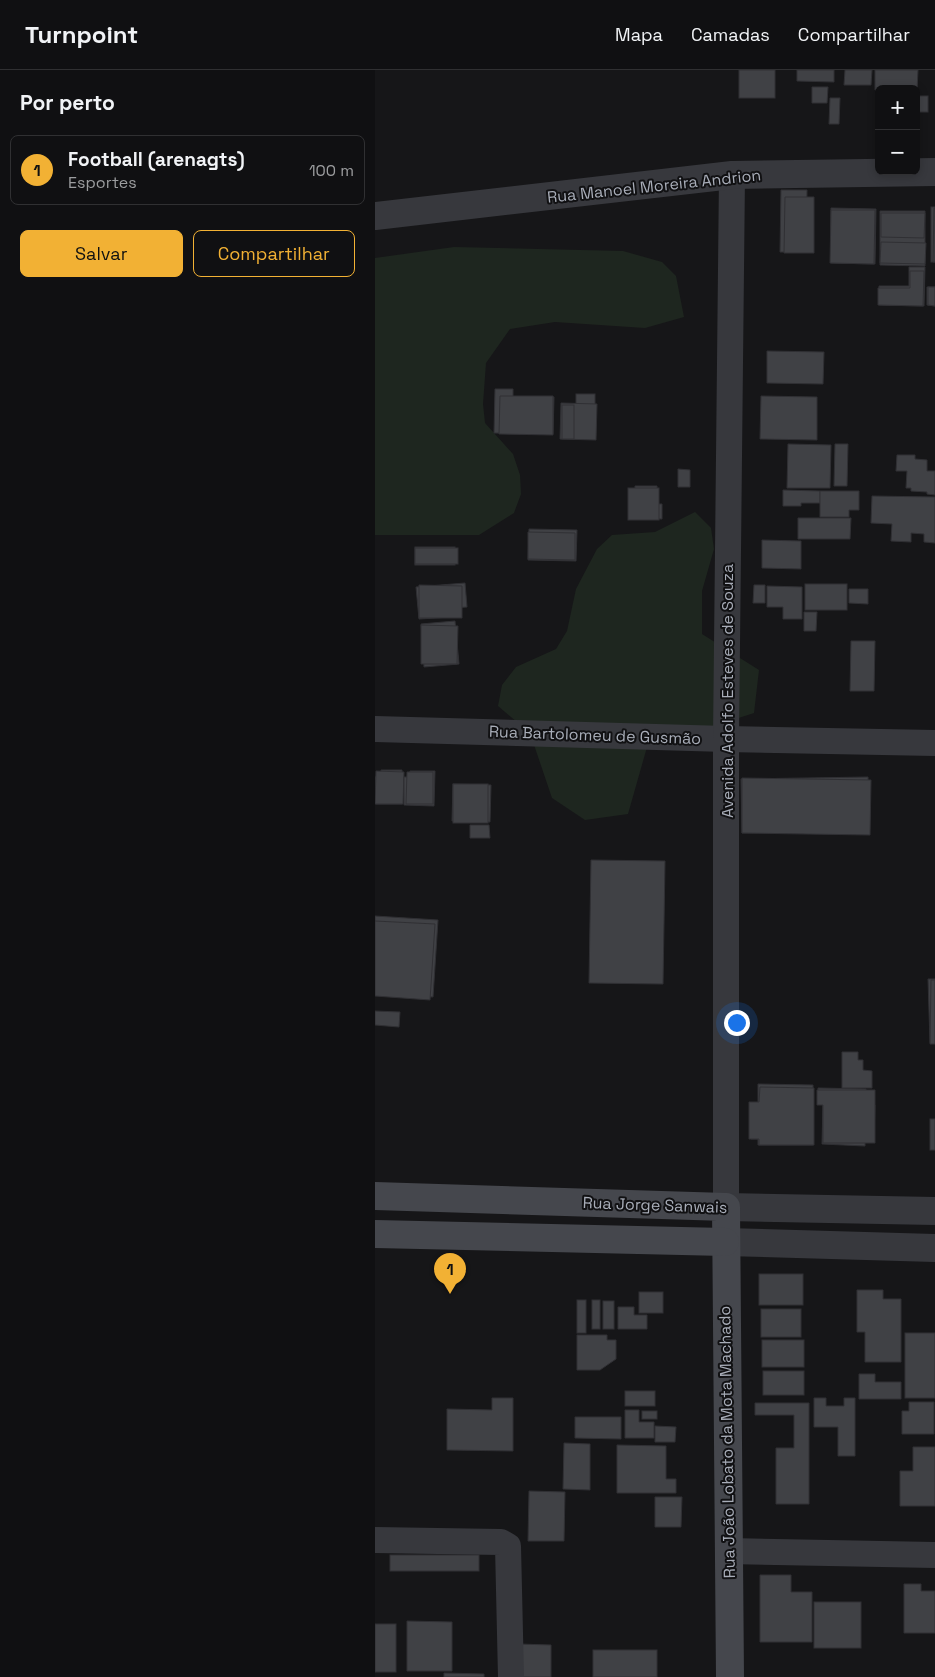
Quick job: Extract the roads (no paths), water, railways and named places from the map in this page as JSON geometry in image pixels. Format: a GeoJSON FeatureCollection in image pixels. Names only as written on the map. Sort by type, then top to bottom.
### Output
{"type":"FeatureCollection","features":[{"type":"Feature","properties":{"kind":"main road","name":"Rua Jorge Sanwais"},"geometry":{"type":"LineString","coordinates":[[375,1196],[726,1208]]}},
{"type":"Feature","properties":{"kind":"main road","name":"Rua João Lobato da Mota Machado"},"geometry":{"type":"LineString","coordinates":[[726,1208],[730,1677]]}},
{"type":"Feature","properties":{"kind":"main road"},"geometry":{"type":"LineString","coordinates":[[375,1234],[725,1242]]}},
{"type":"Feature","properties":{"kind":"street","name":"Rua Manoel Moreira Andrion"},"geometry":{"type":"LineString","coordinates":[[375,216],[732,175],[935,172]]}},
{"type":"Feature","properties":{"kind":"street","name":"Avenida Adolfo Esteves de Souza"},"geometry":{"type":"LineString","coordinates":[[726,1208],[726,739],[732,175]]}},
{"type":"Feature","properties":{"kind":"street","name":"Rua Bartolomeu de Gusmão"},"geometry":{"type":"LineString","coordinates":[[375,729],[935,743]]}},
{"type":"Feature","properties":{"kind":"street","name":"Rua Jorge Sanwais"},"geometry":{"type":"LineString","coordinates":[[726,1208],[935,1211]]}},
{"type":"Feature","properties":{"kind":"street"},"geometry":{"type":"LineString","coordinates":[[725,1242],[935,1248]]}},
{"type":"Feature","properties":{"kind":"street"},"geometry":{"type":"LineString","coordinates":[[375,1540],[501,1542],[508,1546],[511,1677]]}},
{"type":"Feature","properties":{"kind":"street"},"geometry":{"type":"LineString","coordinates":[[728,1551],[935,1556]]}},
{"type":"Feature","properties":{"kind":"place","name":"Football (arenagts)"},"geometry":{"type":"Point","coordinates":[450,1294]}}]}
